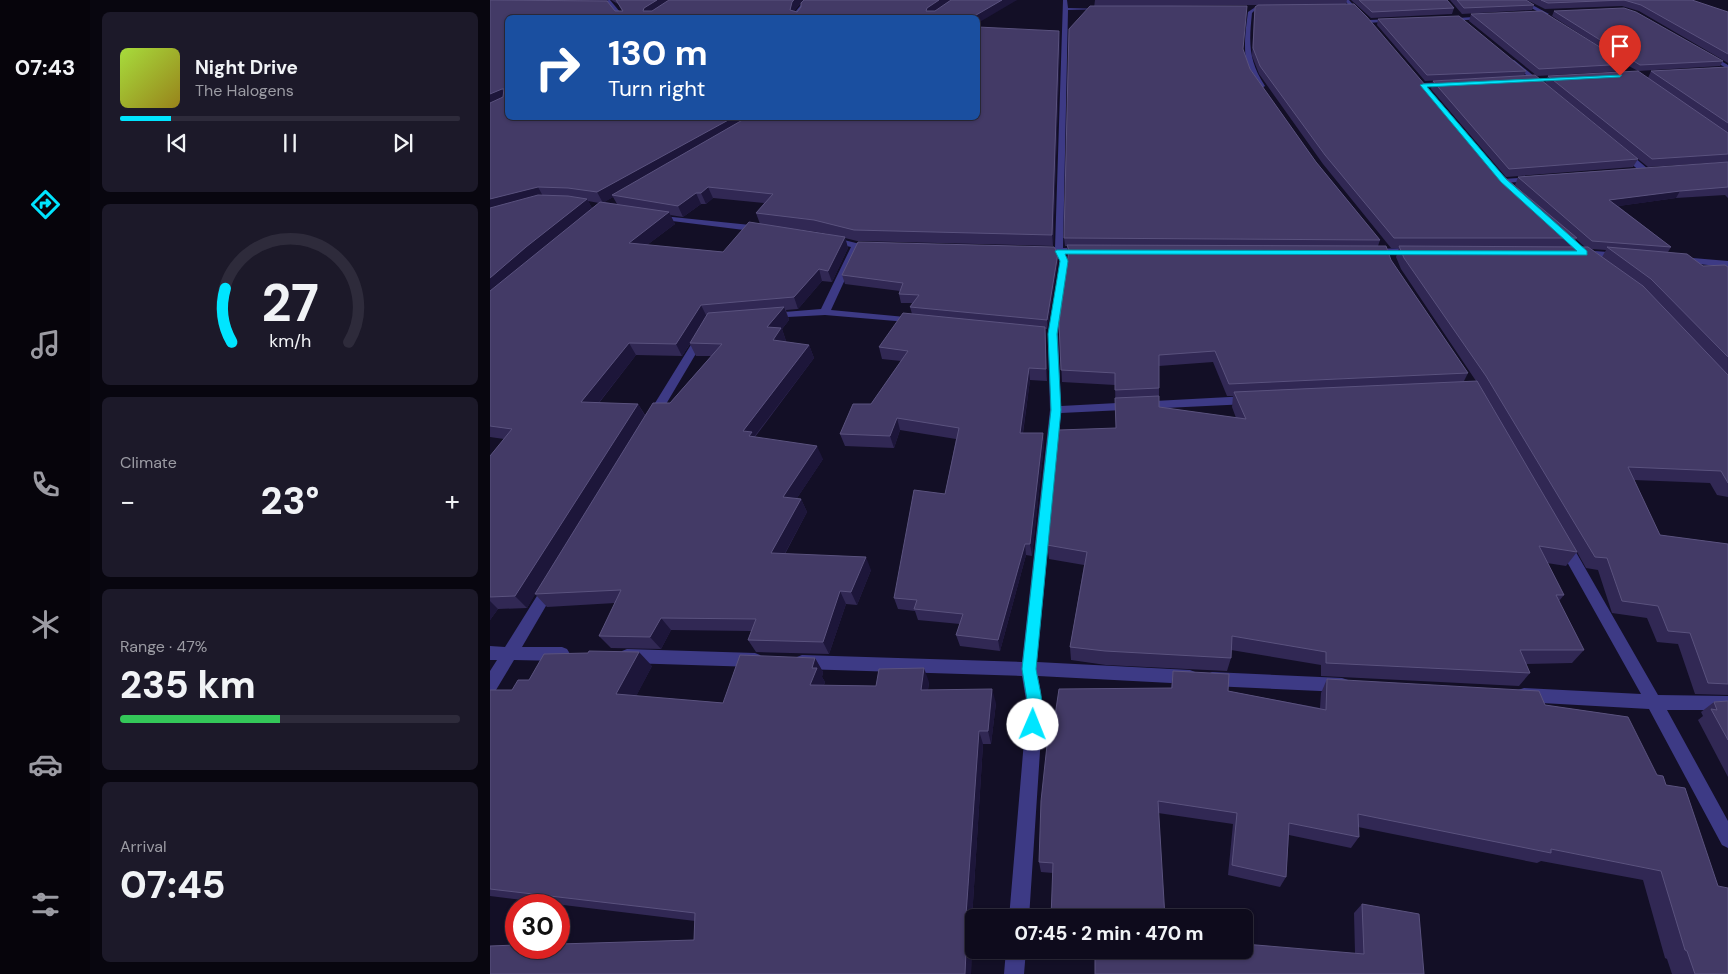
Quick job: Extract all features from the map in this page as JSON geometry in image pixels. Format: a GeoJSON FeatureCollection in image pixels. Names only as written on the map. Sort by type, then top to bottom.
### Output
{"type":"FeatureCollection","features":[{"type":"Feature","properties":{"kind":"street"},"geometry":{"type":"LineString","coordinates":[[798,15],[798,11],[808,0]]}},
{"type":"Feature","properties":{"kind":"street"},"geometry":{"type":"LineString","coordinates":[[1519,0],[1546,15]]}},
{"type":"Feature","properties":{"kind":"street"},"geometry":{"type":"LineString","coordinates":[[607,3],[614,6],[621,15]]}},
{"type":"Feature","properties":{"kind":"street"},"geometry":{"type":"LineString","coordinates":[[1345,4],[1354,8],[1372,25],[1399,20]]}},
{"type":"Feature","properties":{"kind":"street"},"geometry":{"type":"LineString","coordinates":[[1020,909],[1035,706],[1029,669],[1056,410],[1048,333],[1064,261],[1059,251],[1065,5],[1105,9]]}},
{"type":"Feature","properties":{"kind":"street"},"geometry":{"type":"LineString","coordinates":[[1254,9],[1250,12],[1247,56],[1254,75],[1270,97]]}},
{"type":"Feature","properties":{"kind":"street"},"geometry":{"type":"LineString","coordinates":[[1533,14],[1546,15],[1555,13]]}},
{"type":"Feature","properties":{"kind":"street"},"geometry":{"type":"LineString","coordinates":[[1458,16],[1467,24]]}},
{"type":"Feature","properties":{"kind":"street"},"geometry":{"type":"LineString","coordinates":[[1443,19],[1458,16],[1496,16]]}},
{"type":"Feature","properties":{"kind":"street"},"geometry":{"type":"LineString","coordinates":[[1703,53],[1728,68]]}},
{"type":"Feature","properties":{"kind":"street"},"geometry":{"type":"LineString","coordinates":[[1506,55],[1551,92]]}},
{"type":"Feature","properties":{"kind":"street"},"geometry":{"type":"LineString","coordinates":[[1719,70],[1728,68]]}},
{"type":"Feature","properties":{"kind":"street"},"geometry":{"type":"LineString","coordinates":[[1527,80],[1546,79]]}},
{"type":"Feature","properties":{"kind":"street"},"geometry":{"type":"LineString","coordinates":[[1429,92],[1421,83],[1451,84]]}},
{"type":"Feature","properties":{"kind":"street"},"geometry":{"type":"LineString","coordinates":[[1616,147],[1645,171]]}},
{"type":"Feature","properties":{"kind":"street"},"geometry":{"type":"LineString","coordinates":[[1636,172],[1654,170]]}},
{"type":"Feature","properties":{"kind":"street"},"geometry":{"type":"LineString","coordinates":[[1511,187],[1501,177],[1541,178]]}},
{"type":"Feature","properties":{"kind":"street"},"geometry":{"type":"LineString","coordinates":[[650,216],[768,230]]}},
{"type":"Feature","properties":{"kind":"street"},"geometry":{"type":"LineString","coordinates":[[1375,236],[1389,256]]}},
{"type":"Feature","properties":{"kind":"street"},"geometry":{"type":"LineString","coordinates":[[824,239],[856,246],[883,247]]}},
{"type":"Feature","properties":{"kind":"street"},"geometry":{"type":"LineString","coordinates":[[825,312],[856,246]]}},
{"type":"Feature","properties":{"kind":"street"},"geometry":{"type":"LineString","coordinates":[[1032,250],[1088,251]]}},
{"type":"Feature","properties":{"kind":"street"},"geometry":{"type":"LineString","coordinates":[[1359,252],[1389,256],[1424,251]]}},
{"type":"Feature","properties":{"kind":"street"},"geometry":{"type":"LineString","coordinates":[[1600,265],[1579,251],[1630,256]]}},
{"type":"Feature","properties":{"kind":"street"},"geometry":{"type":"LineString","coordinates":[[1667,259],[1728,264]]}},
{"type":"Feature","properties":{"kind":"street"},"geometry":{"type":"LineString","coordinates":[[758,317],[825,312],[924,321]]}},
{"type":"Feature","properties":{"kind":"street"},"geometry":{"type":"LineString","coordinates":[[648,423],[710,322]]}},
{"type":"Feature","properties":{"kind":"street"},"geometry":{"type":"LineString","coordinates":[[1056,410],[1255,400]]}},
{"type":"Feature","properties":{"kind":"street"},"geometry":{"type":"LineString","coordinates":[[1557,533],[1654,702],[1728,839]]}},
{"type":"Feature","properties":{"kind":"street"},"geometry":{"type":"LineString","coordinates":[[490,685],[556,576]]}},
{"type":"Feature","properties":{"kind":"street"},"geometry":{"type":"LineString","coordinates":[[490,653],[580,654]]}},
{"type":"Feature","properties":{"kind":"street"},"geometry":{"type":"LineString","coordinates":[[610,656],[770,660]]}},
{"type":"Feature","properties":{"kind":"street"},"geometry":{"type":"LineString","coordinates":[[790,661],[1029,669],[1356,686]]}},
{"type":"Feature","properties":{"kind":"street"},"geometry":{"type":"LineString","coordinates":[[1505,694],[1654,702],[1728,703]]}},
{"type":"Feature","properties":{"kind":"street"},"geometry":{"type":"LineString","coordinates":[[1014,974],[1015,959]]}},
{"type":"Feature","properties":{"kind":"building"},"geometry":{"type":"Polygon","coordinates":[[[490,0],[607,1],[615,11],[623,11],[616,0],[657,0],[644,8],[643,11],[652,11],[669,0],[794,0],[790,10],[797,12],[804,0],[939,0],[927,8],[926,11],[935,11],[951,0],[1002,0],[976,15],[505,15],[505,120],[728,120],[597,192],[568,188],[538,187],[490,199],[490,103],[503,97],[504,89],[490,94],[490,0]]]}},
{"type":"Feature","properties":{"kind":"building"},"geometry":{"type":"Polygon","coordinates":[[[1359,0],[1447,0],[1454,8],[1372,12],[1359,0]]]}},
{"type":"Feature","properties":{"kind":"building"},"geometry":{"type":"Polygon","coordinates":[[[1457,0],[1526,0],[1534,5],[1464,8],[1457,0]]]}},
{"type":"Feature","properties":{"kind":"building"},"geometry":{"type":"Polygon","coordinates":[[[1541,0],[1624,0],[1548,3],[1541,0]]]}},
{"type":"Feature","properties":{"kind":"building"},"geometry":{"type":"Polygon","coordinates":[[[1624,0],[1692,0],[1728,12],[1728,54],[1641,5],[1624,0]]]}},
{"type":"Feature","properties":{"kind":"building"},"geometry":{"type":"Polygon","coordinates":[[[1354,4],[1502,175],[1577,238],[1394,238],[1325,155],[1260,66],[1253,48],[1255,7],[1258,5],[1354,4]]]}},
{"type":"Feature","properties":{"kind":"building"},"geometry":{"type":"Polygon","coordinates":[[[1090,6],[1247,6],[1243,49],[1250,69],[1316,162],[1380,240],[1064,238],[1069,29],[1090,6]]]}},
{"type":"Feature","properties":{"kind":"building"},"geometry":{"type":"Polygon","coordinates":[[[1624,8],[1636,12],[1723,61],[1640,65],[1554,11],[1624,8]]]}},
{"type":"Feature","properties":{"kind":"building"},"geometry":{"type":"Polygon","coordinates":[[[1542,11],[1627,64],[1539,69],[1471,14],[1542,11]]]}},
{"type":"Feature","properties":{"kind":"building"},"geometry":{"type":"Polygon","coordinates":[[[1459,16],[1526,71],[1427,75],[1378,19],[1459,16]]]}},
{"type":"Feature","properties":{"kind":"building"},"geometry":{"type":"Polygon","coordinates":[[[980,27],[1059,31],[1052,235],[854,230],[814,220],[756,213],[773,194],[708,187],[678,206],[612,195],[743,120],[980,120],[980,27]]]}},
{"type":"Feature","properties":{"kind":"building"},"geometry":{"type":"Polygon","coordinates":[[[1728,67],[1728,123],[1651,71],[1728,67]]]}},
{"type":"Feature","properties":{"kind":"building"},"geometry":{"type":"Polygon","coordinates":[[[1638,71],[1728,133],[1728,154],[1652,159],[1548,76],[1638,71]]]}},
{"type":"Feature","properties":{"kind":"building"},"geometry":{"type":"Polygon","coordinates":[[[1535,75],[1638,159],[1509,169],[1433,81],[1535,75]]]}},
{"type":"Feature","properties":{"kind":"building"},"geometry":{"type":"Polygon","coordinates":[[[1728,162],[1728,187],[1609,200],[1671,247],[1592,241],[1518,177],[1728,162]]]}},
{"type":"Feature","properties":{"kind":"building"},"geometry":{"type":"Polygon","coordinates":[[[538,195],[587,199],[490,278],[490,208],[538,195]]]}},
{"type":"Feature","properties":{"kind":"building"},"geometry":{"type":"Polygon","coordinates":[[[600,202],[669,212],[629,243],[723,252],[749,222],[845,237],[828,271],[819,269],[794,297],[701,305],[676,344],[629,343],[581,402],[638,404],[515,596],[490,597],[490,456],[512,429],[490,426],[490,291],[600,202]]]}},
{"type":"Feature","properties":{"kind":"building"},"geometry":{"type":"Polygon","coordinates":[[[858,242],[1054,247],[1058,253],[1047,320],[910,307],[919,295],[899,294],[903,283],[842,275],[858,242]]]}},
{"type":"Feature","properties":{"kind":"building"},"geometry":{"type":"Polygon","coordinates":[[[1067,245],[1386,246],[1391,260],[1468,373],[1229,384],[1215,351],[1159,355],[1159,388],[1115,390],[1115,373],[1061,370],[1059,323],[1069,250],[1067,245]]]}},
{"type":"Feature","properties":{"kind":"building"},"geometry":{"type":"Polygon","coordinates":[[[1399,246],[1588,247],[1643,286],[1728,375],[1728,483],[1721,471],[1628,467],[1660,535],[1728,544],[1728,684],[1708,683],[1690,633],[1668,631],[1658,606],[1622,601],[1607,558],[1595,557],[1486,376],[1404,258],[1399,246]]]}},
{"type":"Feature","properties":{"kind":"building"},"geometry":{"type":"Polygon","coordinates":[[[1607,247],[1687,254],[1703,266],[1725,265],[1728,267],[1728,357],[1651,279],[1607,247]]]}},
{"type":"Feature","properties":{"kind":"building"},"geometry":{"type":"Polygon","coordinates":[[[784,307],[767,327],[781,328],[773,340],[809,345],[743,431],[752,432],[749,436],[817,446],[783,497],[801,499],[771,553],[866,557],[851,592],[840,591],[823,642],[748,640],[756,619],[661,618],[650,637],[599,636],[621,590],[535,594],[653,403],[670,403],[722,344],[690,343],[708,313],[784,307]]]}},
{"type":"Feature","properties":{"kind":"building"},"geometry":{"type":"Polygon","coordinates":[[[903,313],[1045,327],[1046,369],[1029,368],[1020,433],[1043,433],[1030,544],[1025,544],[998,640],[956,635],[963,614],[914,609],[917,600],[894,598],[914,490],[945,494],[959,428],[897,418],[890,436],[840,434],[853,404],[871,404],[908,351],[879,347],[903,313]]]}},
{"type":"Feature","properties":{"kind":"building"},"geometry":{"type":"Polygon","coordinates":[[[1477,381],[1577,552],[1539,546],[1564,595],[1556,595],[1584,650],[1520,650],[1530,673],[1326,663],[1326,652],[1232,636],[1231,658],[1105,651],[1070,647],[1087,552],[1047,545],[1059,430],[1116,428],[1115,398],[1159,396],[1159,407],[1246,419],[1234,392],[1477,381]]]}},
{"type":"Feature","properties":{"kind":"building"},"geometry":{"type":"Polygon","coordinates":[[[589,651],[639,652],[616,694],[723,703],[740,655],[815,658],[812,668],[817,668],[810,685],[876,686],[879,669],[924,668],[921,690],[992,689],[988,731],[979,731],[965,909],[965,974],[490,974],[490,946],[505,945],[505,959],[570,959],[570,944],[694,940],[695,913],[570,898],[570,894],[533,894],[490,889],[490,690],[512,690],[518,680],[529,680],[544,654],[588,653],[589,651]]]}},
{"type":"Feature","properties":{"kind":"building"},"geometry":{"type":"Polygon","coordinates":[[[1173,671],[1229,674],[1228,691],[1326,710],[1327,679],[1539,691],[1545,705],[1628,717],[1657,775],[1663,776],[1666,785],[1685,788],[1718,886],[1728,888],[1728,974],[1695,974],[1685,950],[1661,871],[1551,849],[1551,853],[1358,814],[1359,837],[1289,823],[1286,877],[1232,865],[1237,813],[1158,801],[1164,909],[1051,909],[1053,863],[1039,862],[1041,801],[1048,736],[1052,736],[1059,689],[1172,688],[1173,671]]]}},
{"type":"Feature","properties":{"kind":"building"},"geometry":{"type":"Polygon","coordinates":[[[1728,701],[1728,740],[1711,709],[1717,710],[1714,702],[1728,701]]]}},
{"type":"Feature","properties":{"kind":"building"},"geometry":{"type":"Polygon","coordinates":[[[1362,904],[1419,914],[1424,974],[1095,974],[1095,959],[1253,959],[1253,945],[1364,954],[1362,904]]]}},
{"type":"Feature","properties":{"kind":"route"},"geometry":{"type":"LineString","coordinates":[[1033,725],[1035,706],[1029,669],[1056,410],[1053,334],[1064,261],[1059,251],[1584,253],[1503,180],[1423,85],[1620,76]]}}]}
